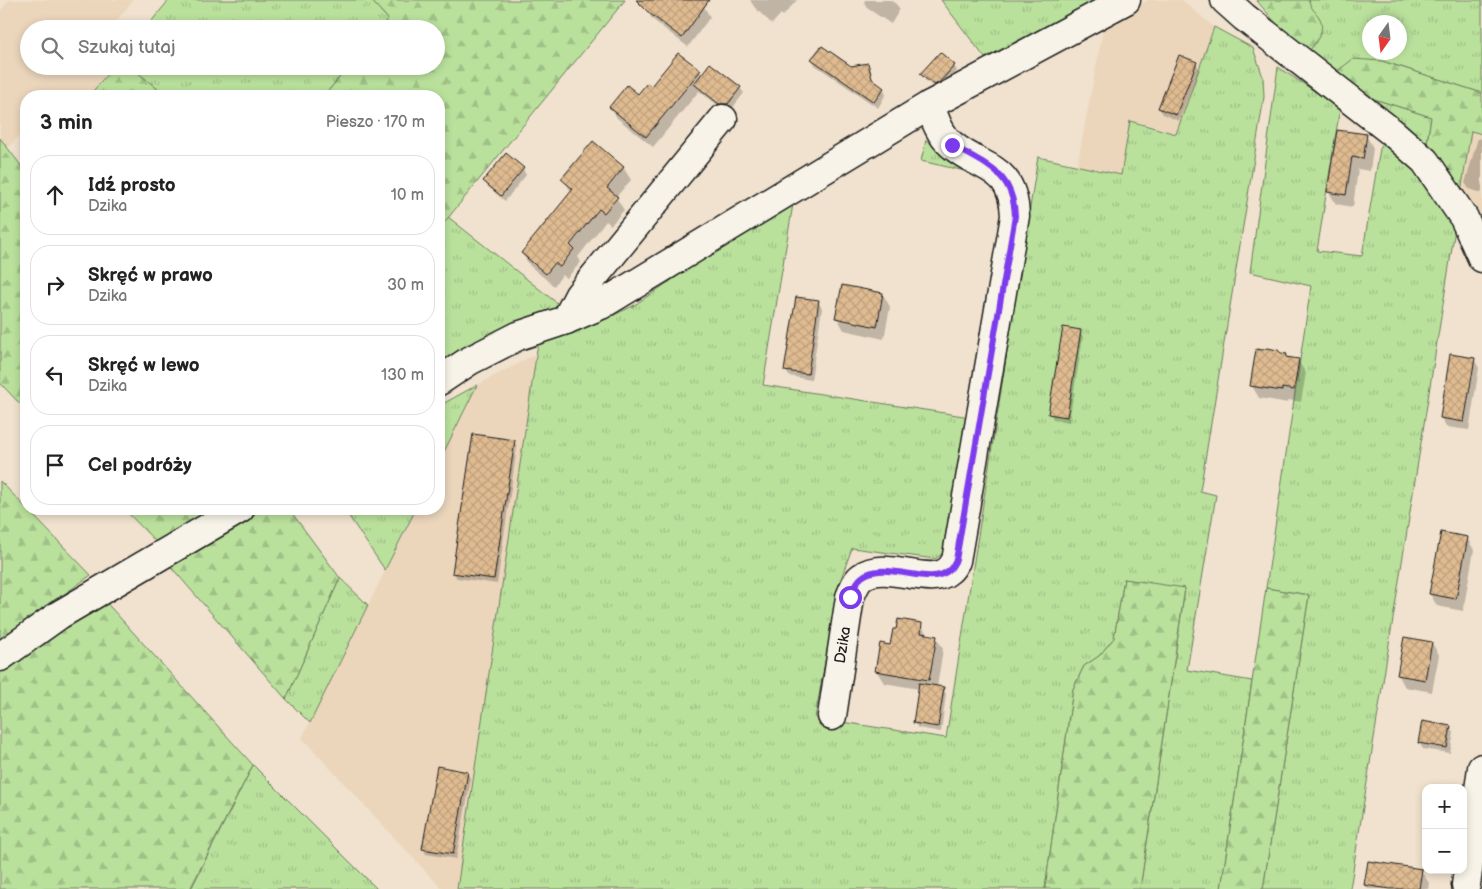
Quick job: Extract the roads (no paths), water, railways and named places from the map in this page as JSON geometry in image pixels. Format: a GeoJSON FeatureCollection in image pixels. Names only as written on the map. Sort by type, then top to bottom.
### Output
{"type":"FeatureCollection","features":[{"type":"Feature","properties":{"kind":"street"},"geometry":{"type":"LineString","coordinates":[[445,377],[469,361],[518,336],[566,320],[601,305],[930,105],[1126,0]]}},
{"type":"Feature","properties":{"kind":"street"},"geometry":{"type":"LineString","coordinates":[[1225,0],[1244,17],[1393,133],[1425,161],[1464,218],[1482,258]]}},
{"type":"Feature","properties":{"kind":"street","name":"Dzika"},"geometry":{"type":"LineString","coordinates":[[832,716],[850,597],[862,576],[873,572],[890,571],[931,576],[949,571],[956,560],[1015,216],[1014,202],[1009,187],[1000,175],[952,145],[937,127],[930,105]]}},
{"type":"Feature","properties":{"kind":"street"},"geometry":{"type":"LineString","coordinates":[[566,320],[579,295],[724,119]]}},
{"type":"Feature","properties":{"kind":"street"},"geometry":{"type":"LineString","coordinates":[[0,657],[59,615],[230,515]]}},
{"type":"Feature","properties":{"kind":"street"},"geometry":{"type":"LineString","coordinates":[[1466,885],[1482,768]]}}]}
